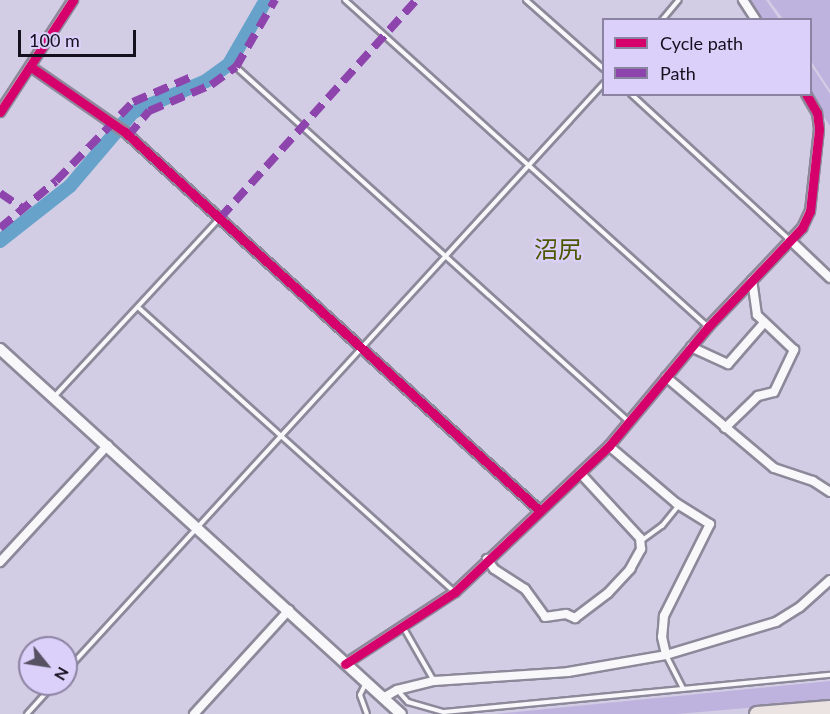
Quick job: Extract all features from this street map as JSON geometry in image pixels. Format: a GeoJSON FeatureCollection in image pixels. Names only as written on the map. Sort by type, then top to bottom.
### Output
{"type":"FeatureCollection","features":[{"type":"Feature","properties":{"kind":"highway"},"geometry":{"type":"LineString","coordinates":[[757,714],[830,708]]}},
{"type":"Feature","properties":{"kind":"street"},"geometry":{"type":"LineString","coordinates":[[0,112],[74,0]]}},
{"type":"Feature","properties":{"kind":"street"},"geometry":{"type":"LineString","coordinates":[[743,0],[755,18]]}},
{"type":"Feature","properties":{"kind":"street"},"geometry":{"type":"LineString","coordinates":[[31,67],[125,132],[539,510]]}},
{"type":"Feature","properties":{"kind":"street"},"geometry":{"type":"LineString","coordinates":[[345,664],[455,592],[487,559],[609,446],[708,327],[790,240],[807,219],[819,140],[819,119],[807,96]]}},
{"type":"Feature","properties":{"kind":"street"},"geometry":{"type":"LineString","coordinates":[[790,240],[830,278]]}},
{"type":"Feature","properties":{"kind":"street"},"geometry":{"type":"LineString","coordinates":[[724,428],[758,396],[774,392],[794,350],[763,324],[757,315],[752,280]]}},
{"type":"Feature","properties":{"kind":"street"},"geometry":{"type":"LineString","coordinates":[[691,347],[729,364],[763,324]]}},
{"type":"Feature","properties":{"kind":"street"},"geometry":{"type":"LineString","coordinates":[[0,349],[401,714]]}},
{"type":"Feature","properties":{"kind":"street"},"geometry":{"type":"LineString","coordinates":[[666,377],[724,428],[780,471],[813,481],[830,492]]}},
{"type":"Feature","properties":{"kind":"street"},"geometry":{"type":"LineString","coordinates":[[0,562],[108,445]]}},
{"type":"Feature","properties":{"kind":"street"},"geometry":{"type":"LineString","coordinates":[[609,446],[680,505],[710,524],[664,616],[662,637],[666,655]]}},
{"type":"Feature","properties":{"kind":"street"},"geometry":{"type":"LineString","coordinates":[[487,559],[494,569],[525,589],[545,617],[566,614],[575,618],[608,593],[630,569],[641,549],[640,542],[580,473]]}},
{"type":"Feature","properties":{"kind":"street"},"geometry":{"type":"LineString","coordinates":[[383,698],[397,690],[434,681],[568,672],[666,655],[776,622],[800,607],[830,580]]}},
{"type":"Feature","properties":{"kind":"street"},"geometry":{"type":"LineString","coordinates":[[194,714],[289,610]]}},
{"type":"Feature","properties":{"kind":"lane"},"geometry":{"type":"LineString","coordinates":[[345,0],[708,327]]}},
{"type":"Feature","properties":{"kind":"lane"},"geometry":{"type":"LineString","coordinates":[[526,0],[602,68]]}},
{"type":"Feature","properties":{"kind":"lane"},"geometry":{"type":"LineString","coordinates":[[664,18],[679,0]]}},
{"type":"Feature","properties":{"kind":"lane"},"geometry":{"type":"LineString","coordinates":[[236,67],[444,258],[629,422]]}},
{"type":"Feature","properties":{"kind":"lane"},"geometry":{"type":"LineString","coordinates":[[78,658],[602,84]]}},
{"type":"Feature","properties":{"kind":"lane"},"geometry":{"type":"LineString","coordinates":[[633,96],[790,240]]}},
{"type":"Feature","properties":{"kind":"lane"},"geometry":{"type":"LineString","coordinates":[[53,398],[139,308],[220,218]]}},
{"type":"Feature","properties":{"kind":"lane"},"geometry":{"type":"LineString","coordinates":[[139,308],[279,437],[455,592]]}},
{"type":"Feature","properties":{"kind":"lane"},"geometry":{"type":"LineString","coordinates":[[640,542],[662,526],[680,505]]}},
{"type":"Feature","properties":{"kind":"lane"},"geometry":{"type":"LineString","coordinates":[[402,625],[434,681]]}},
{"type":"Feature","properties":{"kind":"lane"},"geometry":{"type":"LineString","coordinates":[[666,655],[683,689]]}},
{"type":"Feature","properties":{"kind":"lane"},"geometry":{"type":"LineString","coordinates":[[397,690],[408,702],[444,712],[830,675]]}},
{"type":"Feature","properties":{"kind":"lane"},"geometry":{"type":"LineString","coordinates":[[366,683],[360,695],[368,714]]}},
{"type":"Feature","properties":{"kind":"lane"},"geometry":{"type":"LineString","coordinates":[[27,714],[43,696]]}},
{"type":"Feature","properties":{"kind":"shaded area"},"geometry":{"type":"Polygon","coordinates":[[[747,0],[766,0],[778,18],[758,18],[747,0]]]}},
{"type":"Feature","properties":{"kind":"shaded area"},"geometry":{"type":"Polygon","coordinates":[[[769,0],[830,0],[830,90],[812,63],[812,18],[782,18],[769,0]]]}},
{"type":"Feature","properties":{"kind":"shaded area"},"geometry":{"type":"Polygon","coordinates":[[[812,67],[830,94],[830,126],[810,96],[812,96],[812,67]]]}},
{"type":"Feature","properties":{"kind":"shaded area"},"geometry":{"type":"Polygon","coordinates":[[[830,681],[830,701],[677,714],[495,714],[830,681]]]}},
{"type":"Feature","properties":{"kind":"waterway"},"geometry":{"type":"LineString","coordinates":[[0,241],[70,186],[133,112],[206,81],[229,64],[266,0]]}},
{"type":"Feature","properties":{"kind":"marked path"},"geometry":{"type":"LineString","coordinates":[[128,136],[149,111],[211,85],[236,67],[275,0]]}},
{"type":"Feature","properties":{"kind":"marked path"},"geometry":{"type":"LineString","coordinates":[[220,218],[416,0]]}},
{"type":"Feature","properties":{"kind":"marked path"},"geometry":{"type":"LineString","coordinates":[[0,228],[56,181],[133,102],[191,77]]}},
{"type":"Feature","properties":{"kind":"marked path"},"geometry":{"type":"LineString","coordinates":[[0,193],[24,209]]}},
{"type":"Feature","properties":{"kind":"cycle path"},"geometry":{"type":"LineString","coordinates":[[0,112],[73,0]]}},
{"type":"Feature","properties":{"kind":"cycle path"},"geometry":{"type":"LineString","coordinates":[[31,67],[125,132],[539,510]]}},
{"type":"Feature","properties":{"kind":"cycle path"},"geometry":{"type":"LineString","coordinates":[[345,664],[455,592],[609,446],[708,327],[802,228],[810,211],[819,129],[817,113],[807,96]]}},
{"type":"Feature","properties":{"kind":"district","name":"沼尻"},"geometry":{"type":"Point","coordinates":[558,249]}}]}
